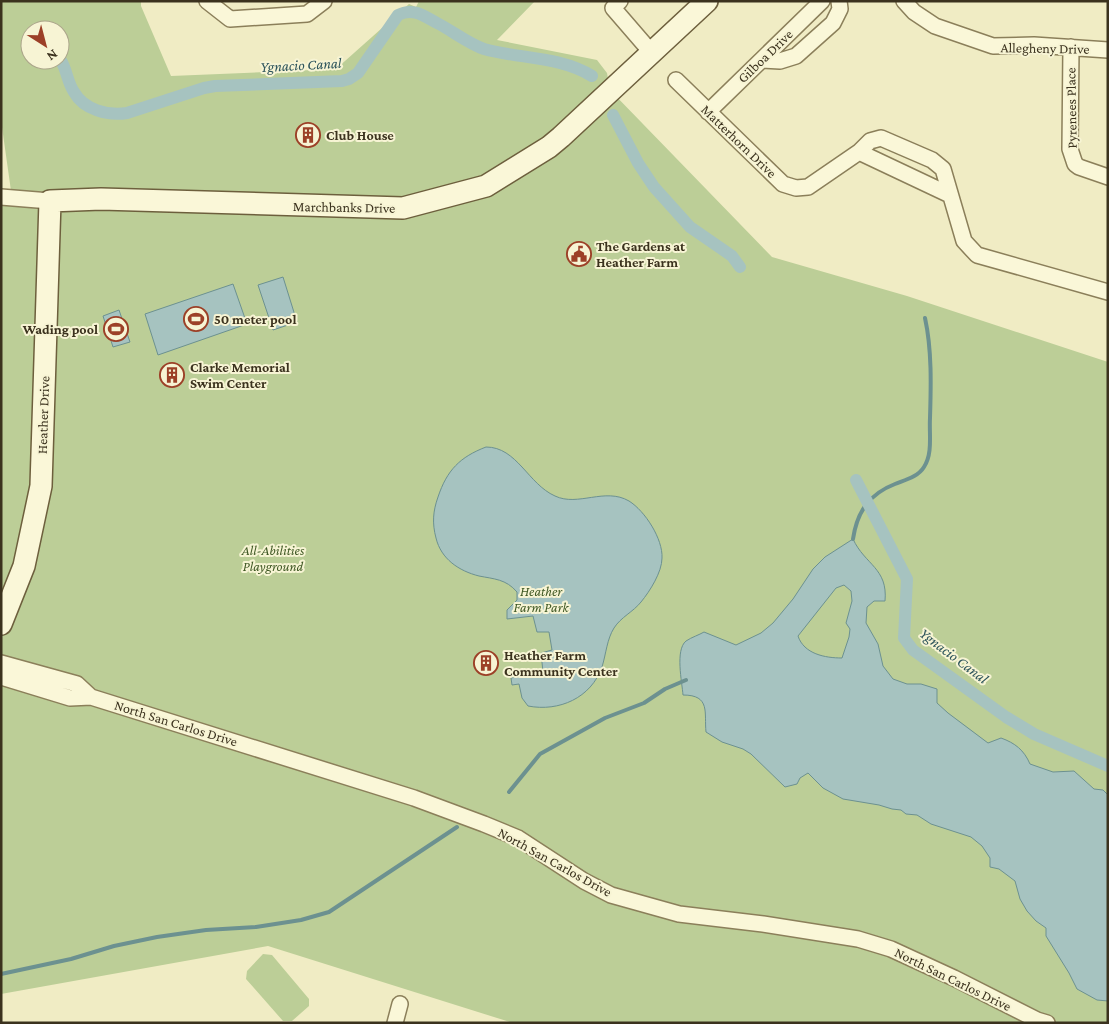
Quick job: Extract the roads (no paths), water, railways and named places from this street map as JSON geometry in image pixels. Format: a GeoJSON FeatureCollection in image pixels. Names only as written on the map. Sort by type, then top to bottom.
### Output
{"type":"FeatureCollection","features":[{"type":"Feature","properties":{"kind":"street"},"geometry":{"type":"LineString","coordinates":[[207,1],[230,19],[307,14],[324,1]]}},
{"type":"Feature","properties":{"kind":"street"},"geometry":{"type":"LineString","coordinates":[[620,1],[613,8],[651,52]]}},
{"type":"Feature","properties":{"kind":"street","name":"Marchbanks Drive"},"geometry":{"type":"LineString","coordinates":[[1,197],[50,200],[101,199],[403,208],[486,186],[549,147],[707,1]]}},
{"type":"Feature","properties":{"kind":"street","name":"Gilboa Drive"},"geometry":{"type":"LineString","coordinates":[[708,112],[822,1]]}},
{"type":"Feature","properties":{"kind":"street"},"geometry":{"type":"LineString","coordinates":[[762,60],[780,61],[796,56],[832,23],[840,9],[838,1]]}},
{"type":"Feature","properties":{"kind":"street","name":"Allegheny Drive"},"geometry":{"type":"LineString","coordinates":[[904,1],[914,12],[935,26],[993,46],[1034,45],[1108,50]]}},
{"type":"Feature","properties":{"kind":"street","name":"Pyrenees Place"},"geometry":{"type":"LineString","coordinates":[[1075,47],[1070,149],[1075,164],[1079,167],[1108,177]]}},
{"type":"Feature","properties":{"kind":"street","name":"Matterhorn Drive"},"geometry":{"type":"LineString","coordinates":[[676,80],[783,184],[789,187],[808,187],[859,152],[870,141],[881,138],[932,160],[943,169],[964,241],[977,255],[1108,292]]}},
{"type":"Feature","properties":{"kind":"street"},"geometry":{"type":"LineString","coordinates":[[859,152],[950,195]]}},
{"type":"Feature","properties":{"kind":"street","name":"Heather Drive"},"geometry":{"type":"LineString","coordinates":[[1,624],[24,566],[41,486],[50,200]]}},
{"type":"Feature","properties":{"kind":"street","name":"North San Carlos Drive"},"geometry":{"type":"LineString","coordinates":[[1,662],[76,684],[91,697]]}},
{"type":"Feature","properties":{"kind":"street","name":"North San Carlos Drive"},"geometry":{"type":"LineString","coordinates":[[1,677],[70,698],[91,697],[414,798],[518,838],[584,882],[611,895],[679,914],[763,924],[858,939],[891,949],[1037,1020],[1047,1023]]}},
{"type":"Feature","properties":{"kind":"street"},"geometry":{"type":"LineString","coordinates":[[395,1023],[400,1004]]}},
{"type":"Feature","properties":{"kind":"water"},"geometry":{"type":"Polygon","coordinates":[[[283,277],[297,322],[273,330],[258,285],[283,277]]]}},
{"type":"Feature","properties":{"kind":"water","name":"50 meter pool"},"geometry":{"type":"Polygon","coordinates":[[[233,284],[247,324],[158,355],[145,314],[233,284]]]}},
{"type":"Feature","properties":{"kind":"water","name":"Wading pool"},"geometry":{"type":"Polygon","coordinates":[[[119,310],[130,342],[113,347],[103,316],[119,310]]]}},
{"type":"Feature","properties":{"kind":"water"},"geometry":{"type":"Polygon","coordinates":[[[486,447],[506,453],[537,483],[555,496],[573,499],[611,496],[629,501],[647,518],[660,542],[662,558],[658,575],[638,606],[614,628],[597,678],[582,695],[551,707],[528,706],[522,698],[519,684],[512,685],[511,678],[543,672],[541,653],[552,650],[549,632],[537,632],[533,616],[507,619],[507,610],[517,600],[517,592],[509,584],[472,574],[452,563],[442,552],[436,538],[434,512],[446,479],[462,460],[486,447]]]}},
{"type":"Feature","properties":{"kind":"water"},"geometry":{"type":"Polygon","coordinates":[[[853,539],[863,555],[875,567],[883,581],[885,601],[874,601],[867,607],[866,623],[878,644],[883,666],[893,679],[907,684],[921,684],[937,689],[937,703],[988,743],[1001,738],[1006,740],[1022,751],[1030,764],[1053,772],[1074,771],[1094,789],[1103,790],[1108,795],[1108,1001],[1097,1000],[1077,989],[1046,936],[1046,928],[1027,911],[1020,899],[1015,881],[999,869],[990,867],[990,858],[982,846],[971,837],[931,824],[917,815],[906,814],[901,810],[843,799],[823,788],[808,773],[800,778],[797,784],[785,787],[751,754],[743,749],[722,742],[706,732],[705,712],[702,702],[698,698],[683,695],[680,659],[683,645],[686,641],[704,632],[736,645],[761,633],[773,623],[793,599],[813,569],[825,557],[853,539]],[[844,585],[836,588],[798,636],[810,651],[822,656],[842,658],[849,637],[850,629],[846,623],[852,601],[851,591],[844,585]]]}},
{"type":"Feature","properties":{"kind":"waterway","name":"Ygnacio Canal"},"geometry":{"type":"LineString","coordinates":[[65,70],[78,98],[90,107],[112,114],[127,113],[215,86],[342,81],[358,73],[398,15],[414,12],[423,15],[484,49],[553,61],[592,76]]}},
{"type":"Feature","properties":{"kind":"waterway","name":"Ygnacio Canal"},"geometry":{"type":"LineString","coordinates":[[613,115],[638,163],[654,187],[690,227],[732,256],[740,267]]}},
{"type":"Feature","properties":{"kind":"waterway"},"geometry":{"type":"LineString","coordinates":[[853,539],[861,512],[871,499],[886,488],[915,476],[924,467],[929,456],[931,381],[929,343],[925,318]]}},
{"type":"Feature","properties":{"kind":"waterway","name":"Ygnacio Canal"},"geometry":{"type":"LineString","coordinates":[[856,480],[907,579],[904,638],[913,650],[1006,717],[1034,734],[1108,766]]}},
{"type":"Feature","properties":{"kind":"waterway"},"geometry":{"type":"LineString","coordinates":[[509,792],[540,754],[605,718],[644,703],[665,689],[686,680]]}},
{"type":"Feature","properties":{"kind":"waterway"},"geometry":{"type":"LineString","coordinates":[[1,974],[71,959],[114,946],[157,937],[206,930],[256,927],[301,920],[329,912],[457,827]]}},
{"type":"Feature","properties":{"kind":"place","name":"Club House"},"geometry":{"type":"Point","coordinates":[308,135]}},
{"type":"Feature","properties":{"kind":"place","name":"The Gardens at Heather Farm"},"geometry":{"type":"Point","coordinates":[579,254]}},
{"type":"Feature","properties":{"kind":"place","name":"50 meter pool"},"geometry":{"type":"Point","coordinates":[196,319]}},
{"type":"Feature","properties":{"kind":"place","name":"Wading pool"},"geometry":{"type":"Point","coordinates":[116,329]}},
{"type":"Feature","properties":{"kind":"place","name":"Clarke Memorial Swim Center"},"geometry":{"type":"Point","coordinates":[172,375]}},
{"type":"Feature","properties":{"kind":"place","name":"Heather Farm Community Center"},"geometry":{"type":"Point","coordinates":[486,663]}},
{"type":"Feature","properties":{"kind":"park label","name":"All-Abilities Playground"},"geometry":{"type":"Point","coordinates":[273,558]}},
{"type":"Feature","properties":{"kind":"park label","name":"Heather Farm Park"},"geometry":{"type":"Point","coordinates":[541,600]}}]}
